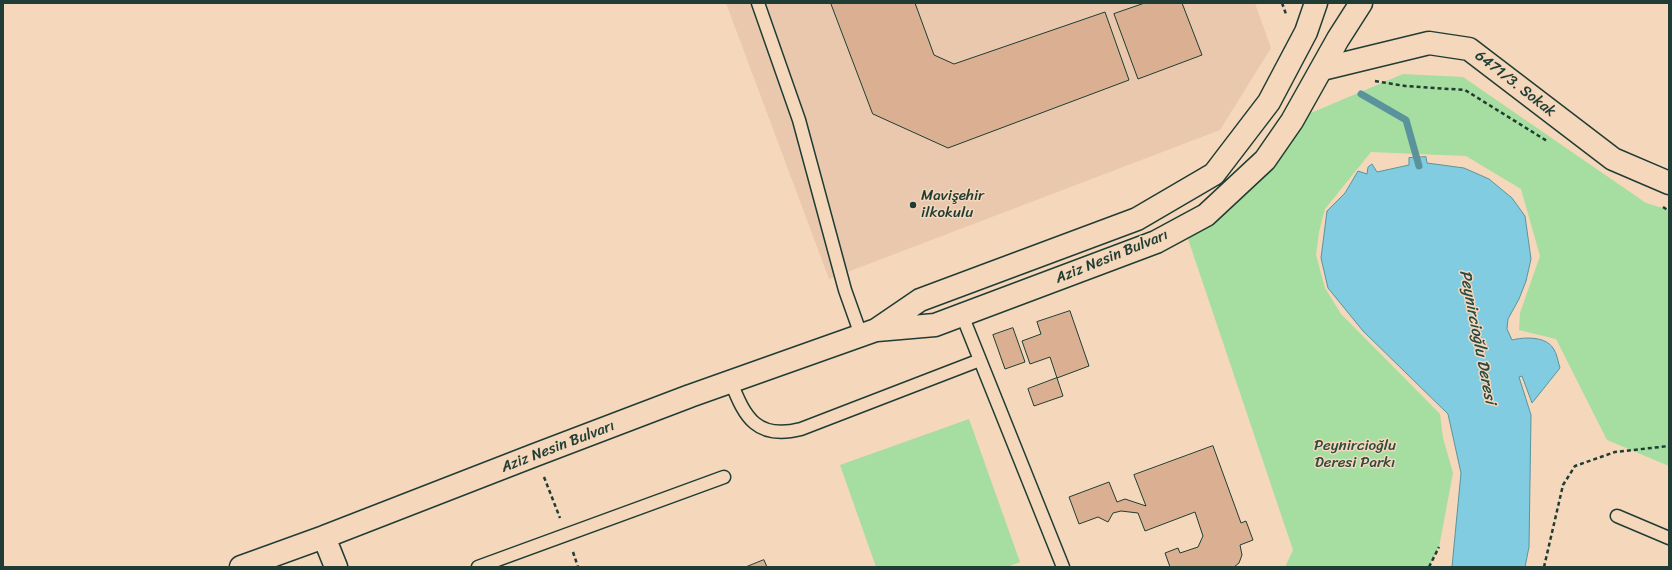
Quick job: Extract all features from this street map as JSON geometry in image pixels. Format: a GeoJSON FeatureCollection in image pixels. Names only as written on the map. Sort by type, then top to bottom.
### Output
{"type":"FeatureCollection","features":[{"type":"Feature","properties":{"kind":"street","name":"Aziz Nesin Bulvarı"},"geometry":{"type":"LineString","coordinates":[[241,567],[324,537],[731,382],[868,333],[920,300],[1137,219],[1214,174],[1269,102],[1306,32],[1316,3]]}},
{"type":"Feature","properties":{"kind":"street","name":"Aziz Nesin Bulvarı"},"geometry":{"type":"LineString","coordinates":[[868,333],[935,325],[1156,242],[1206,215],[1265,160],[1292,122],[1361,3]]}},
{"type":"Feature","properties":{"kind":"street","name":"6471/3. Sokak"},"geometry":{"type":"LineString","coordinates":[[1322,69],[1429,43],[1469,49],[1613,159],[1669,183]]}},
{"type":"Feature","properties":{"kind":"street"},"geometry":{"type":"LineString","coordinates":[[324,537],[336,567]]}},
{"type":"Feature","properties":{"kind":"lane"},"geometry":{"type":"LineString","coordinates":[[758,3],[799,120],[845,290],[868,333]]}},
{"type":"Feature","properties":{"kind":"lane"},"geometry":{"type":"LineString","coordinates":[[962,315],[1063,567]]}},
{"type":"Feature","properties":{"kind":"lane"},"geometry":{"type":"LineString","coordinates":[[731,382],[740,407],[754,423],[762,428],[775,432],[788,432],[800,429],[980,360]]}},
{"type":"Feature","properties":{"kind":"lane"},"geometry":{"type":"LineString","coordinates":[[478,567],[724,477]]}},
{"type":"Feature","properties":{"kind":"lane"},"geometry":{"type":"LineString","coordinates":[[1616,516],[1669,538]]}},
{"type":"Feature","properties":{"kind":"path"},"geometry":{"type":"LineString","coordinates":[[1371,81],[1405,86],[1465,90],[1548,141]]}},
{"type":"Feature","properties":{"kind":"path"},"geometry":{"type":"LineString","coordinates":[[1658,204],[1669,211]]}},
{"type":"Feature","properties":{"kind":"path"},"geometry":{"type":"LineString","coordinates":[[1544,567],[1563,485],[1575,466],[1615,452],[1669,446]]}},
{"type":"Feature","properties":{"kind":"path"},"geometry":{"type":"LineString","coordinates":[[536,455],[578,567]]}},
{"type":"Feature","properties":{"kind":"path"},"geometry":{"type":"LineString","coordinates":[[1430,567],[1439,547]]}},
{"type":"Feature","properties":{"kind":"shaded area","name":"Mavişehir ilkokulu"},"geometry":{"type":"Polygon","coordinates":[[[726,3],[1255,3],[1271,48],[1220,130],[829,279],[726,3]]]}},
{"type":"Feature","properties":{"kind":"green space","name":"Peynircioğlu Deresi Parkı"},"geometry":{"type":"Polygon","coordinates":[[[1403,74],[1463,77],[1646,203],[1669,210],[1669,466],[1607,440],[1556,339],[1519,330],[1520,313],[1540,256],[1521,189],[1466,156],[1371,152],[1325,209],[1319,232],[1316,255],[1325,288],[1341,314],[1440,414],[1443,438],[1453,473],[1439,547],[1429,567],[1285,567],[1293,550],[1184,227],[1292,121],[1403,74]]]}},
{"type":"Feature","properties":{"kind":"green space"},"geometry":{"type":"Polygon","coordinates":[[[969,419],[1020,562],[1007,567],[876,567],[840,465],[969,419]]]}},
{"type":"Feature","properties":{"kind":"water"},"geometry":{"type":"Polygon","coordinates":[[[1426,157],[1427,163],[1464,168],[1489,179],[1512,198],[1525,216],[1531,259],[1526,281],[1519,299],[1508,319],[1507,329],[1512,340],[1534,338],[1545,341],[1556,352],[1560,368],[1532,403],[1522,376],[1519,377],[1531,415],[1529,547],[1525,567],[1452,567],[1461,473],[1448,414],[1363,331],[1328,288],[1321,258],[1327,211],[1345,193],[1358,171],[1367,174],[1368,167],[1372,164],[1377,172],[1409,165],[1409,158],[1426,157]]]}},
{"type":"Feature","properties":{"kind":"building"},"geometry":{"type":"Polygon","coordinates":[[[831,3],[915,3],[934,55],[954,64],[1105,12],[1129,80],[948,148],[873,114],[831,3]]]}},
{"type":"Feature","properties":{"kind":"building"},"geometry":{"type":"Polygon","coordinates":[[[1145,3],[1182,3],[1202,55],[1138,79],[1114,14],[1145,3]]]}},
{"type":"Feature","properties":{"kind":"building"},"geometry":{"type":"Polygon","coordinates":[[[1070,311],[1089,366],[1057,378],[1050,357],[1030,364],[1022,341],[1041,334],[1037,322],[1070,311]]]}},
{"type":"Feature","properties":{"kind":"building"},"geometry":{"type":"Polygon","coordinates":[[[1013,328],[1025,362],[1005,369],[993,335],[1013,328]]]}},
{"type":"Feature","properties":{"kind":"building"},"geometry":{"type":"Polygon","coordinates":[[[1057,378],[1063,396],[1034,406],[1028,389],[1057,378]]]}},
{"type":"Feature","properties":{"kind":"building"},"geometry":{"type":"Polygon","coordinates":[[[1213,446],[1241,523],[1246,521],[1253,540],[1240,545],[1242,555],[1239,563],[1234,567],[1170,567],[1165,553],[1178,548],[1180,553],[1198,547],[1203,536],[1195,512],[1145,531],[1138,513],[1121,511],[1113,513],[1108,522],[1098,517],[1079,524],[1069,497],[1109,482],[1117,502],[1125,499],[1146,506],[1134,475],[1213,446]]]}},
{"type":"Feature","properties":{"kind":"building"},"geometry":{"type":"Polygon","coordinates":[[[764,560],[767,567],[746,567],[764,560]]]}},
{"type":"Feature","properties":{"kind":"waterway","name":"Peynircioğlu Deresi"},"geometry":{"type":"LineString","coordinates":[[1361,94],[1406,120],[1419,166]]}},
{"type":"Feature","properties":{"kind":"place","name":"Mavişehir ilkokulu"},"geometry":{"type":"Point","coordinates":[913,205]}}]}
